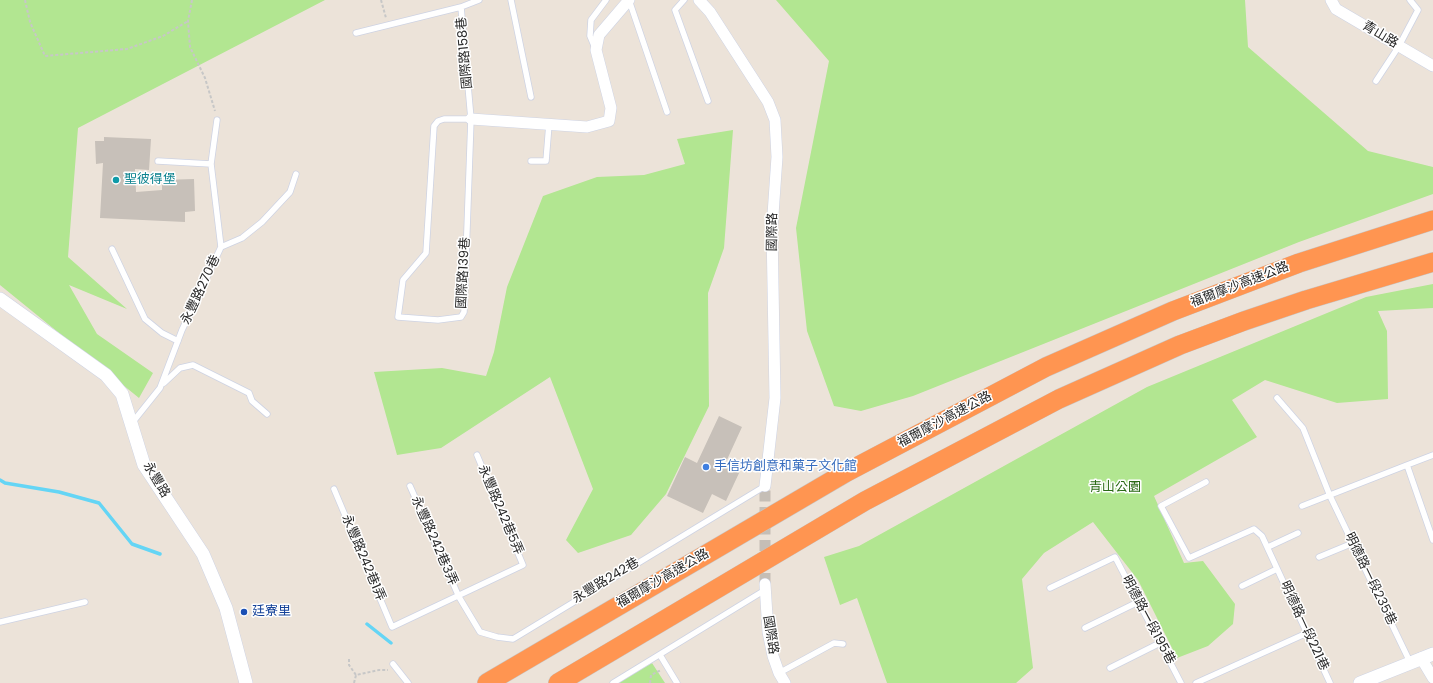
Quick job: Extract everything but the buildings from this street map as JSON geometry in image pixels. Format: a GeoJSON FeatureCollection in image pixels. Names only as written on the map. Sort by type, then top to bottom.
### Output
{"type":"FeatureCollection","features":[{"type":"Feature","properties":{"kind":"highway","name":"福爾摩沙高速公路"},"geometry":{"type":"LineString","coordinates":[[487,683],[845,473],[1046,367],[1173,311],[1292,265],[1433,220]]}},
{"type":"Feature","properties":{"kind":"highway"},"geometry":{"type":"LineString","coordinates":[[558,683],[865,501],[1059,399],[1180,345],[1244,321],[1306,300],[1433,262]]}},
{"type":"Feature","properties":{"kind":"street"},"geometry":{"type":"LineString","coordinates":[[471,119],[587,127],[609,121],[611,108],[596,50],[599,35],[629,0]]}},
{"type":"Feature","properties":{"kind":"street","name":"國際路"},"geometry":{"type":"LineString","coordinates":[[699,0],[710,12],[768,102],[775,120],[777,157],[772,229],[775,398],[765,486]]}},
{"type":"Feature","properties":{"kind":"street","name":"青山路"},"geometry":{"type":"LineString","coordinates":[[1331,0],[1336,9],[1433,66]]}},
{"type":"Feature","properties":{"kind":"street","name":"永豐路"},"geometry":{"type":"LineString","coordinates":[[1,300],[106,375],[122,394],[144,465],[203,554],[226,608],[246,683]]}},
{"type":"Feature","properties":{"kind":"street","name":"國際路"},"geometry":{"type":"LineString","coordinates":[[765,587],[768,632],[779,672],[785,683]]}},
{"type":"Feature","properties":{"kind":"street"},"geometry":{"type":"LineString","coordinates":[[1360,683],[1421,658],[1433,678]]}},
{"type":"Feature","properties":{"kind":"lane","name":"國際路158巷"},"geometry":{"type":"LineString","coordinates":[[471,119],[461,7],[480,0]]}},
{"type":"Feature","properties":{"kind":"lane"},"geometry":{"type":"LineString","coordinates":[[511,0],[531,97]]}},
{"type":"Feature","properties":{"kind":"lane"},"geometry":{"type":"LineString","coordinates":[[596,50],[590,36],[591,20],[606,0]]}},
{"type":"Feature","properties":{"kind":"lane"},"geometry":{"type":"LineString","coordinates":[[629,0],[667,112]]}},
{"type":"Feature","properties":{"kind":"lane"},"geometry":{"type":"LineString","coordinates":[[684,0],[676,10],[708,101]]}},
{"type":"Feature","properties":{"kind":"lane"},"geometry":{"type":"LineString","coordinates":[[1376,81],[1399,46],[1418,10],[1410,0]]}},
{"type":"Feature","properties":{"kind":"lane"},"geometry":{"type":"LineString","coordinates":[[356,33],[461,7]]}},
{"type":"Feature","properties":{"kind":"lane","name":"國際路139巷"},"geometry":{"type":"LineString","coordinates":[[444,119],[471,119],[464,312],[461,316],[438,320],[398,317],[403,280],[426,253],[434,126],[438,121],[444,119]]}},
{"type":"Feature","properties":{"kind":"lane","name":"永豐路270巷"},"geometry":{"type":"LineString","coordinates":[[132,423],[160,388],[178,341],[221,246],[210,164],[217,120]]}},
{"type":"Feature","properties":{"kind":"lane"},"geometry":{"type":"LineString","coordinates":[[531,161],[546,161],[549,124]]}},
{"type":"Feature","properties":{"kind":"lane"},"geometry":{"type":"LineString","coordinates":[[158,161],[210,164]]}},
{"type":"Feature","properties":{"kind":"lane"},"geometry":{"type":"LineString","coordinates":[[221,246],[242,238],[262,222],[290,192],[296,174]]}},
{"type":"Feature","properties":{"kind":"lane"},"geometry":{"type":"LineString","coordinates":[[112,249],[145,319],[162,333],[178,341]]}},
{"type":"Feature","properties":{"kind":"lane"},"geometry":{"type":"LineString","coordinates":[[160,388],[170,376],[180,368],[193,365],[249,392],[252,401],[267,414]]}},
{"type":"Feature","properties":{"kind":"lane","name":"明德路一段235巷"},"geometry":{"type":"LineString","coordinates":[[1277,398],[1303,428],[1330,496],[1353,543],[1421,658]]}},
{"type":"Feature","properties":{"kind":"lane","name":"永豐路242巷5弄"},"geometry":{"type":"LineString","coordinates":[[458,597],[523,565],[477,455]]}},
{"type":"Feature","properties":{"kind":"lane"},"geometry":{"type":"LineString","coordinates":[[1302,506],[1433,455]]}},
{"type":"Feature","properties":{"kind":"lane"},"geometry":{"type":"LineString","coordinates":[[1407,465],[1433,540]]}},
{"type":"Feature","properties":{"kind":"lane","name":"明德路一段221巷"},"geometry":{"type":"LineString","coordinates":[[1206,482],[1161,506],[1189,558],[1254,529],[1262,536],[1330,683]]}},
{"type":"Feature","properties":{"kind":"lane","name":"永豐路242巷3弄"},"geometry":{"type":"LineString","coordinates":[[410,486],[458,597]]}},
{"type":"Feature","properties":{"kind":"lane","name":"永豐路242巷"},"geometry":{"type":"LineString","coordinates":[[458,597],[480,632],[497,638],[513,639],[765,486]]}},
{"type":"Feature","properties":{"kind":"lane","name":"永豐路242巷1弄"},"geometry":{"type":"LineString","coordinates":[[334,489],[392,627],[458,597]]}},
{"type":"Feature","properties":{"kind":"lane"},"geometry":{"type":"LineString","coordinates":[[1268,547],[1298,533]]}},
{"type":"Feature","properties":{"kind":"lane"},"geometry":{"type":"LineString","coordinates":[[1319,558],[1353,543]]}},
{"type":"Feature","properties":{"kind":"lane","name":"明德路一段195巷"},"geometry":{"type":"LineString","coordinates":[[1050,588],[1115,557],[1181,683]]}},
{"type":"Feature","properties":{"kind":"lane","name":"明德路一段221巷"},"geometry":{"type":"LineString","coordinates":[[1242,586],[1278,569]]}},
{"type":"Feature","properties":{"kind":"lane"},"geometry":{"type":"LineString","coordinates":[[613,683],[660,655],[765,587]]}},
{"type":"Feature","properties":{"kind":"lane"},"geometry":{"type":"LineString","coordinates":[[0,622],[85,602]]}},
{"type":"Feature","properties":{"kind":"lane"},"geometry":{"type":"LineString","coordinates":[[1085,628],[1138,602]]}},
{"type":"Feature","properties":{"kind":"lane"},"geometry":{"type":"LineString","coordinates":[[1196,683],[1307,633]]}},
{"type":"Feature","properties":{"kind":"lane"},"geometry":{"type":"LineString","coordinates":[[1110,668],[1160,643]]}},
{"type":"Feature","properties":{"kind":"lane"},"geometry":{"type":"LineString","coordinates":[[779,672],[834,644],[843,644]]}},
{"type":"Feature","properties":{"kind":"lane"},"geometry":{"type":"LineString","coordinates":[[660,655],[677,683]]}},
{"type":"Feature","properties":{"kind":"lane"},"geometry":{"type":"LineString","coordinates":[[393,664],[408,683]]}},
{"type":"Feature","properties":{"kind":"path"},"geometry":{"type":"LineString","coordinates":[[25,0],[30,22],[45,56],[127,49],[163,36],[188,21]]}},
{"type":"Feature","properties":{"kind":"path"},"geometry":{"type":"LineString","coordinates":[[192,0],[188,21],[190,47],[205,78],[217,120]]}},
{"type":"Feature","properties":{"kind":"path"},"geometry":{"type":"LineString","coordinates":[[381,0],[388,24]]}},
{"type":"Feature","properties":{"kind":"path"},"geometry":{"type":"LineString","coordinates":[[349,659],[349,665],[356,675],[354,683]]}},
{"type":"Feature","properties":{"kind":"path"},"geometry":{"type":"LineString","coordinates":[[650,683],[651,675],[667,666]]}},
{"type":"Feature","properties":{"kind":"path"},"geometry":{"type":"LineString","coordinates":[[356,675],[379,670],[398,671]]}},
{"type":"Feature","properties":{"kind":"green space"},"geometry":{"type":"Polygon","coordinates":[[[0,0],[325,0],[78,128],[68,257],[127,309],[69,285],[97,334],[153,373],[139,398],[0,285],[0,0]]]}},
{"type":"Feature","properties":{"kind":"green space"},"geometry":{"type":"Polygon","coordinates":[[[776,0],[1245,0],[1248,47],[1368,151],[1433,167],[1433,194],[1299,242],[913,396],[861,411],[834,406],[807,331],[796,228],[829,61],[776,0]]]}},
{"type":"Feature","properties":{"kind":"green space"},"geometry":{"type":"Polygon","coordinates":[[[733,130],[724,248],[708,293],[709,406],[666,494],[631,535],[578,553],[566,540],[593,489],[550,377],[441,448],[397,455],[374,372],[442,368],[486,376],[494,352],[507,287],[543,196],[597,177],[644,175],[685,164],[677,139],[733,130]]]}},
{"type":"Feature","properties":{"kind":"green space","name":"青山公園"},"geometry":{"type":"Polygon","coordinates":[[[1433,284],[1433,308],[1378,311],[1387,331],[1388,399],[1337,403],[1265,380],[1232,400],[1257,437],[1154,496],[1184,563],[1203,561],[1235,604],[1233,624],[1208,646],[1177,658],[1138,580],[1093,522],[1044,553],[1022,579],[1033,668],[1016,683],[887,683],[857,598],[840,605],[824,557],[859,546],[1147,387],[1366,297],[1433,284]]]}},
{"type":"Feature","properties":{"kind":"green space"},"geometry":{"type":"Polygon","coordinates":[[[652,663],[665,683],[618,683],[652,663]]]}},
{"type":"Feature","properties":{"kind":"waterway"},"geometry":{"type":"LineString","coordinates":[[0,480],[5,483],[59,492],[99,503],[132,544],[160,554]]}},
{"type":"Feature","properties":{"kind":"waterway"},"geometry":{"type":"LineString","coordinates":[[367,624],[391,643]]}},
{"type":"Feature","properties":{"kind":"tunnel"},"geometry":{"type":"LineString","coordinates":[[765,486],[765,584]]}},
{"type":"Feature","properties":{"kind":"place","name":"聖彼得堡"},"geometry":{"type":"Point","coordinates":[116,180]}},
{"type":"Feature","properties":{"kind":"place","name":"手信坊創意和菓子文化館"},"geometry":{"type":"Point","coordinates":[706,467]}},
{"type":"Feature","properties":{"kind":"place","name":"廷寮里"},"geometry":{"type":"Point","coordinates":[244,612]}}]}
